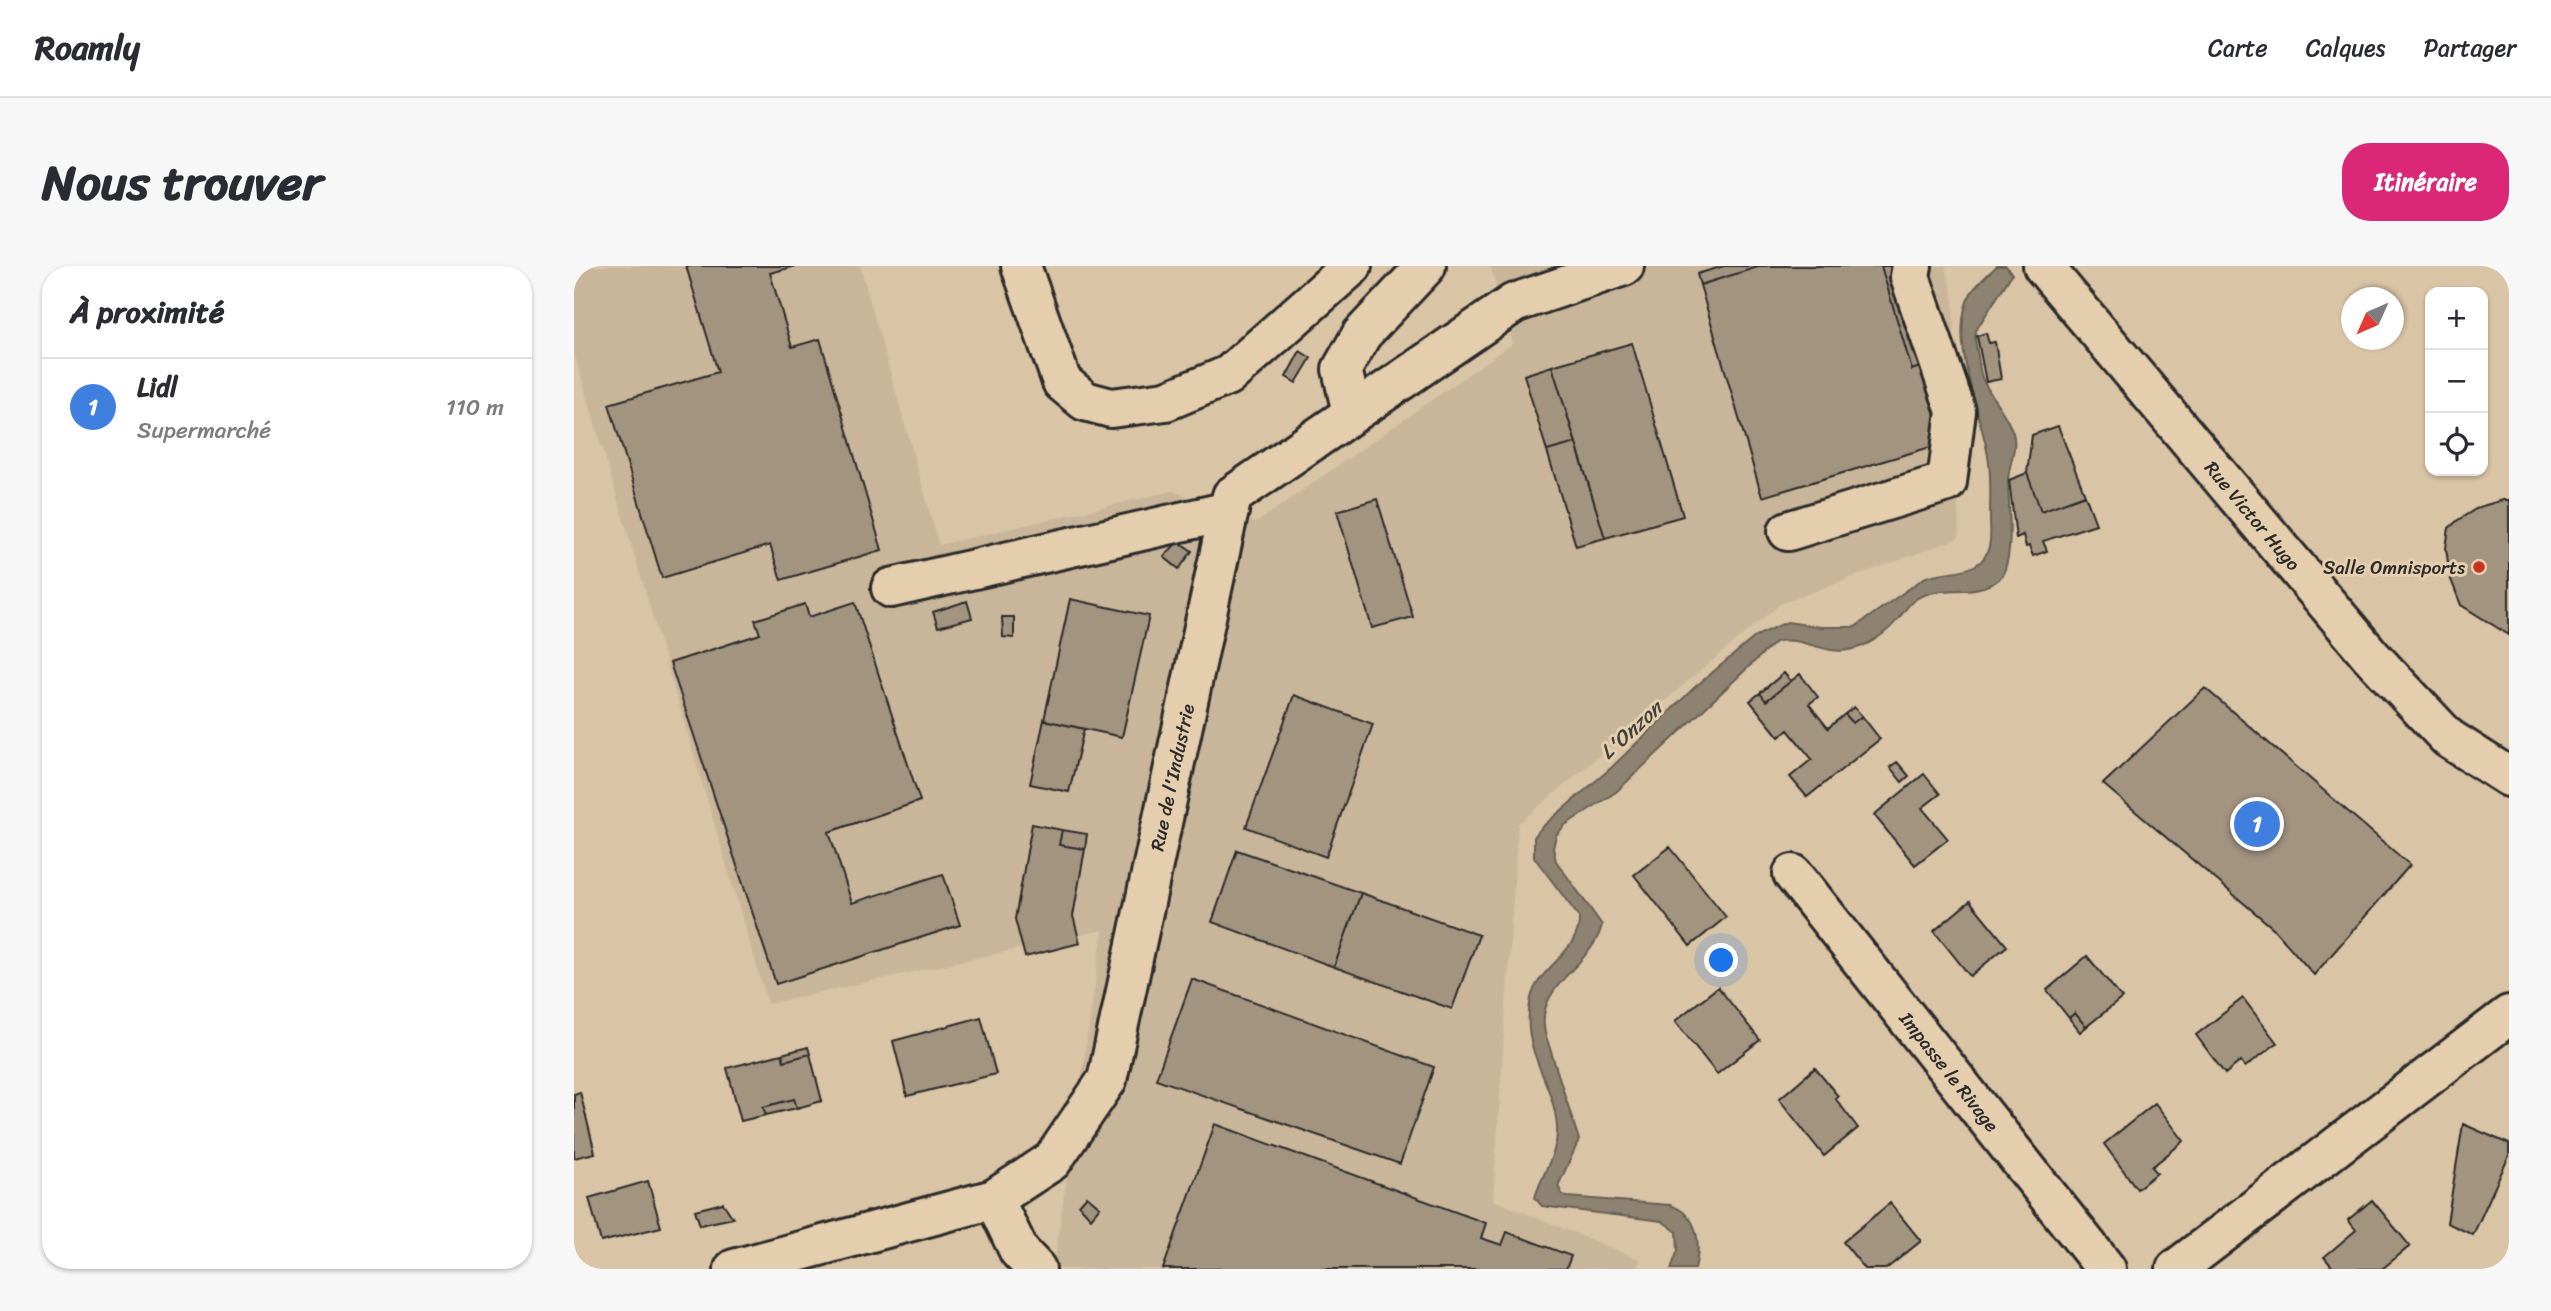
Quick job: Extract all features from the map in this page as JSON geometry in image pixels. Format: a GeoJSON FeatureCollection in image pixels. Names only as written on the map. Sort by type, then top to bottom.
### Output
{"type":"FeatureCollection","features":[{"type":"Feature","properties":{"kind":"street"},"geometry":{"type":"LineString","coordinates":[[1020,266],[1062,382],[1085,401],[1111,408],[1166,401],[1229,375],[1352,266]]}},
{"type":"Feature","properties":{"kind":"street"},"geometry":{"type":"LineString","coordinates":[[1352,413],[1342,369],[1362,334],[1426,266]]}},
{"type":"Feature","properties":{"kind":"street","name":"Rue de l'Industrie"},"geometry":{"type":"LineString","coordinates":[[734,1269],[994,1199],[1052,1161],[1107,1080],[1232,496],[1514,303],[1624,266]]}},
{"type":"Feature","properties":{"kind":"street"},"geometry":{"type":"LineString","coordinates":[[1788,531],[1947,482],[1956,411],[1910,278],[1912,266]]}},
{"type":"Feature","properties":{"kind":"street","name":"Rue Victor Hugo"},"geometry":{"type":"LineString","coordinates":[[2043,266],[2371,656],[2448,738],[2509,777]]}},
{"type":"Feature","properties":{"kind":"street"},"geometry":{"type":"LineString","coordinates":[[891,588],[1228,511]]}},
{"type":"Feature","properties":{"kind":"street","name":"Impasse le Rivage"},"geometry":{"type":"LineString","coordinates":[[1793,874],[2106,1269]]}},
{"type":"Feature","properties":{"kind":"street"},"geometry":{"type":"LineString","coordinates":[[2176,1269],[2509,1015]]}},
{"type":"Feature","properties":{"kind":"street"},"geometry":{"type":"LineString","coordinates":[[994,1199],[1019,1251],[1036,1269]]}},
{"type":"Feature","properties":{"kind":"shaded area"},"geometry":{"type":"Polygon","coordinates":[[[574,266],[860,266],[939,545],[1173,491],[1256,523],[1513,343],[1490,266],[1945,266],[1953,295],[1959,538],[1780,604],[1518,824],[1493,1200],[1641,1260],[1635,1269],[1062,1269],[1054,1264],[1103,930],[768,1004],[574,353],[574,266]]]}},
{"type":"Feature","properties":{"kind":"shaded area"},"geometry":{"type":"Polygon","coordinates":[[[1997,266],[2006,266],[2012,274],[1976,330],[1975,337],[1983,379],[2007,420],[2014,438],[2008,481],[2009,548],[2004,572],[1998,580],[1978,588],[1925,594],[1911,603],[1893,624],[1870,643],[1849,650],[1830,650],[1794,641],[1775,642],[1616,792],[1565,825],[1556,835],[1553,848],[1556,861],[1602,925],[1587,953],[1556,988],[1548,1001],[1544,1016],[1545,1033],[1579,1140],[1558,1186],[1567,1197],[1670,1205],[1680,1210],[1696,1231],[1697,1259],[1695,1269],[1671,1269],[1678,1250],[1677,1232],[1662,1221],[1542,1206],[1535,1198],[1555,1146],[1557,1127],[1555,1110],[1533,1050],[1529,1017],[1531,998],[1542,977],[1573,940],[1579,917],[1534,857],[1534,837],[1695,687],[1756,636],[1787,622],[1821,627],[1855,627],[1924,578],[1970,568],[1981,561],[1988,551],[1990,539],[1989,464],[1966,368],[1962,328],[1971,293],[1997,266]]]}},
{"type":"Feature","properties":{"kind":"building"},"geometry":{"type":"Polygon","coordinates":[[[686,266],[796,266],[770,273],[792,347],[820,339],[882,550],[781,580],[770,545],[662,578],[609,404],[718,372],[686,266]]]}},
{"type":"Feature","properties":{"kind":"building"},"geometry":{"type":"Polygon","coordinates":[[[1724,266],[1761,266],[1700,285],[1697,274],[1724,266]]]}},
{"type":"Feature","properties":{"kind":"building"},"geometry":{"type":"Polygon","coordinates":[[[1761,266],[1881,266],[1912,370],[1920,367],[1944,443],[1762,497],[1700,285],[1761,266]]]}},
{"type":"Feature","properties":{"kind":"building"},"geometry":{"type":"Polygon","coordinates":[[[1881,266],[1890,266],[1920,367],[1912,370],[1881,266]]]}},
{"type":"Feature","properties":{"kind":"building"},"geometry":{"type":"Polygon","coordinates":[[[1986,333],[1989,343],[1995,342],[2001,379],[1986,382],[1977,336],[1986,333]]]}},
{"type":"Feature","properties":{"kind":"building"},"geometry":{"type":"Polygon","coordinates":[[[1632,343],[1683,516],[1605,538],[1552,366],[1632,343]]]}},
{"type":"Feature","properties":{"kind":"building"},"geometry":{"type":"Polygon","coordinates":[[[1300,351],[1311,358],[1296,383],[1286,377],[1300,351]]]}},
{"type":"Feature","properties":{"kind":"building"},"geometry":{"type":"Polygon","coordinates":[[[1552,366],[1576,443],[1547,451],[1524,375],[1552,366]]]}},
{"type":"Feature","properties":{"kind":"building"},"geometry":{"type":"Polygon","coordinates":[[[2058,426],[2085,495],[2041,511],[2027,473],[2032,435],[2058,426]]]}},
{"type":"Feature","properties":{"kind":"building"},"geometry":{"type":"Polygon","coordinates":[[[1576,443],[1605,538],[1576,546],[1547,451],[1576,443]]]}},
{"type":"Feature","properties":{"kind":"building"},"geometry":{"type":"Polygon","coordinates":[[[2027,473],[2041,511],[2085,495],[2096,524],[2043,541],[2047,551],[2033,556],[2029,546],[2026,547],[2023,535],[2016,538],[2009,480],[2027,473]]]}},
{"type":"Feature","properties":{"kind":"building"},"geometry":{"type":"Polygon","coordinates":[[[1377,499],[1413,617],[1372,628],[1337,511],[1377,499]]]}},
{"type":"Feature","properties":{"kind":"building","name":"Salle Omnisports"},"geometry":{"type":"Polygon","coordinates":[[[2509,500],[2509,635],[2461,605],[2450,577],[2446,548],[2449,528],[2458,520],[2479,507],[2509,500]]]}},
{"type":"Feature","properties":{"kind":"building"},"geometry":{"type":"Polygon","coordinates":[[[1178,541],[1192,551],[1179,569],[1164,557],[1178,541]]]}},
{"type":"Feature","properties":{"kind":"building"},"geometry":{"type":"Polygon","coordinates":[[[1070,599],[1149,616],[1122,737],[1044,720],[1070,599]]]}},
{"type":"Feature","properties":{"kind":"building"},"geometry":{"type":"Polygon","coordinates":[[[967,601],[972,618],[938,627],[933,612],[967,601]]]}},
{"type":"Feature","properties":{"kind":"building"},"geometry":{"type":"Polygon","coordinates":[[[855,602],[920,801],[829,832],[852,903],[943,874],[960,925],[776,984],[670,663],[760,634],[755,620],[805,604],[809,617],[855,602]]]}},
{"type":"Feature","properties":{"kind":"building"},"geometry":{"type":"Polygon","coordinates":[[[1002,617],[1014,617],[1014,638],[1003,637],[1002,617]]]}},
{"type":"Feature","properties":{"kind":"building"},"geometry":{"type":"Polygon","coordinates":[[[1784,673],[1791,681],[1766,701],[1760,693],[1784,673]]]}},
{"type":"Feature","properties":{"kind":"building"},"geometry":{"type":"Polygon","coordinates":[[[1800,674],[1818,697],[1809,704],[1828,728],[1845,714],[1853,723],[1862,716],[1880,739],[1807,797],[1790,777],[1812,759],[1788,730],[1779,737],[1750,701],[1760,693],[1766,701],[1800,674]]]}},
{"type":"Feature","properties":{"kind":"building"},"geometry":{"type":"Polygon","coordinates":[[[2205,688],[2410,865],[2314,975],[2273,928],[2103,784],[2205,688]]]}},
{"type":"Feature","properties":{"kind":"building"},"geometry":{"type":"Polygon","coordinates":[[[1294,695],[1373,724],[1326,857],[1246,827],[1294,695]]]}},
{"type":"Feature","properties":{"kind":"building"},"geometry":{"type":"Polygon","coordinates":[[[1854,707],[1862,716],[1853,723],[1845,714],[1854,707]]]}},
{"type":"Feature","properties":{"kind":"building"},"geometry":{"type":"Polygon","coordinates":[[[1044,720],[1084,729],[1069,792],[1030,784],[1044,720]]]}},
{"type":"Feature","properties":{"kind":"building"},"geometry":{"type":"Polygon","coordinates":[[[1897,762],[1909,776],[1902,782],[1890,767],[1897,762]]]}},
{"type":"Feature","properties":{"kind":"building"},"geometry":{"type":"Polygon","coordinates":[[[1924,774],[1940,794],[1922,808],[1948,839],[1915,865],[1874,815],[1924,774]]]}},
{"type":"Feature","properties":{"kind":"building"},"geometry":{"type":"Polygon","coordinates":[[[1032,824],[1062,830],[1059,845],[1085,849],[1073,916],[1080,943],[1025,957],[1015,919],[1032,824]]]}},
{"type":"Feature","properties":{"kind":"building"},"geometry":{"type":"Polygon","coordinates":[[[1062,830],[1087,834],[1085,849],[1059,845],[1062,830]]]}},
{"type":"Feature","properties":{"kind":"building"},"geometry":{"type":"Polygon","coordinates":[[[1670,847],[1726,917],[1690,946],[1634,875],[1670,847]]]}},
{"type":"Feature","properties":{"kind":"building"},"geometry":{"type":"Polygon","coordinates":[[[1237,850],[1361,893],[1334,967],[1212,922],[1237,850]]]}},
{"type":"Feature","properties":{"kind":"building"},"geometry":{"type":"Polygon","coordinates":[[[1361,893],[1479,935],[1452,1009],[1334,967],[1361,893]]]}},
{"type":"Feature","properties":{"kind":"building"},"geometry":{"type":"Polygon","coordinates":[[[1970,901],[2007,946],[1970,976],[1934,931],[1970,901]]]}},
{"type":"Feature","properties":{"kind":"building"},"geometry":{"type":"Polygon","coordinates":[[[2087,956],[2122,998],[2086,1027],[2075,1013],[2069,1018],[2047,990],[2087,956]]]}},
{"type":"Feature","properties":{"kind":"building"},"geometry":{"type":"Polygon","coordinates":[[[1192,979],[1434,1067],[1400,1164],[1156,1079],[1192,979]]]}},
{"type":"Feature","properties":{"kind":"building"},"geometry":{"type":"Polygon","coordinates":[[[1718,987],[1760,1040],[1717,1074],[1675,1021],[1718,987]]]}},
{"type":"Feature","properties":{"kind":"building"},"geometry":{"type":"Polygon","coordinates":[[[2243,998],[2277,1043],[2245,1067],[2241,1061],[2225,1074],[2196,1035],[2243,998]]]}},
{"type":"Feature","properties":{"kind":"building"},"geometry":{"type":"Polygon","coordinates":[[[2075,1013],[2086,1027],[2080,1032],[2069,1018],[2075,1013]]]}},
{"type":"Feature","properties":{"kind":"building"},"geometry":{"type":"Polygon","coordinates":[[[981,1017],[996,1074],[907,1096],[893,1041],[981,1017]]]}},
{"type":"Feature","properties":{"kind":"building"},"geometry":{"type":"Polygon","coordinates":[[[808,1047],[810,1054],[784,1061],[782,1054],[808,1047]]]}},
{"type":"Feature","properties":{"kind":"building"},"geometry":{"type":"Polygon","coordinates":[[[782,1054],[784,1061],[810,1054],[822,1101],[797,1108],[794,1099],[763,1107],[766,1115],[741,1121],[727,1068],[782,1054]]]}},
{"type":"Feature","properties":{"kind":"building"},"geometry":{"type":"Polygon","coordinates":[[[1815,1068],[1838,1096],[1835,1098],[1858,1128],[1824,1156],[1779,1099],[1815,1068]]]}},
{"type":"Feature","properties":{"kind":"building"},"geometry":{"type":"Polygon","coordinates":[[[580,1092],[595,1153],[574,1158],[574,1094],[580,1092]]]}},
{"type":"Feature","properties":{"kind":"building"},"geometry":{"type":"Polygon","coordinates":[[[794,1099],[797,1108],[766,1115],[763,1107],[794,1099]]]}},
{"type":"Feature","properties":{"kind":"building"},"geometry":{"type":"Polygon","coordinates":[[[2155,1103],[2184,1141],[2152,1167],[2157,1173],[2137,1189],[2104,1144],[2155,1103]]]}},
{"type":"Feature","properties":{"kind":"building"},"geometry":{"type":"Polygon","coordinates":[[[1215,1124],[1486,1223],[1481,1238],[1502,1245],[1507,1232],[1571,1256],[1566,1269],[1163,1269],[1215,1124]]]}},
{"type":"Feature","properties":{"kind":"building"},"geometry":{"type":"Polygon","coordinates":[[[2463,1124],[2509,1144],[2509,1156],[2473,1235],[2447,1223],[2463,1124]]]}},
{"type":"Feature","properties":{"kind":"building"},"geometry":{"type":"Polygon","coordinates":[[[648,1181],[661,1227],[601,1242],[589,1198],[648,1181]]]}},
{"type":"Feature","properties":{"kind":"building"},"geometry":{"type":"Polygon","coordinates":[[[1087,1196],[1100,1207],[1091,1218],[1079,1205],[1087,1196]]]}},
{"type":"Feature","properties":{"kind":"building"},"geometry":{"type":"Polygon","coordinates":[[[2372,1200],[2410,1246],[2382,1269],[2334,1269],[2324,1257],[2356,1230],[2348,1220],[2372,1200]]]}},
{"type":"Feature","properties":{"kind":"building"},"geometry":{"type":"Polygon","coordinates":[[[723,1203],[733,1218],[700,1225],[695,1210],[723,1203]]]}},
{"type":"Feature","properties":{"kind":"building"},"geometry":{"type":"Polygon","coordinates":[[[1890,1203],[1921,1241],[1886,1269],[1865,1269],[1843,1242],[1890,1203]]]}},
{"type":"Feature","properties":{"kind":"place","name":"Salle Omnisports"},"geometry":{"type":"Point","coordinates":[2479,567]}},
{"type":"Feature","properties":{"kind":"place","name":"Lidl"},"geometry":{"type":"Point","coordinates":[2257,824]}},
{"type":"Feature","properties":{"kind":"water label","name":"L'Onzon"},"geometry":{"type":"Point","coordinates":[1631,730]}}]}
